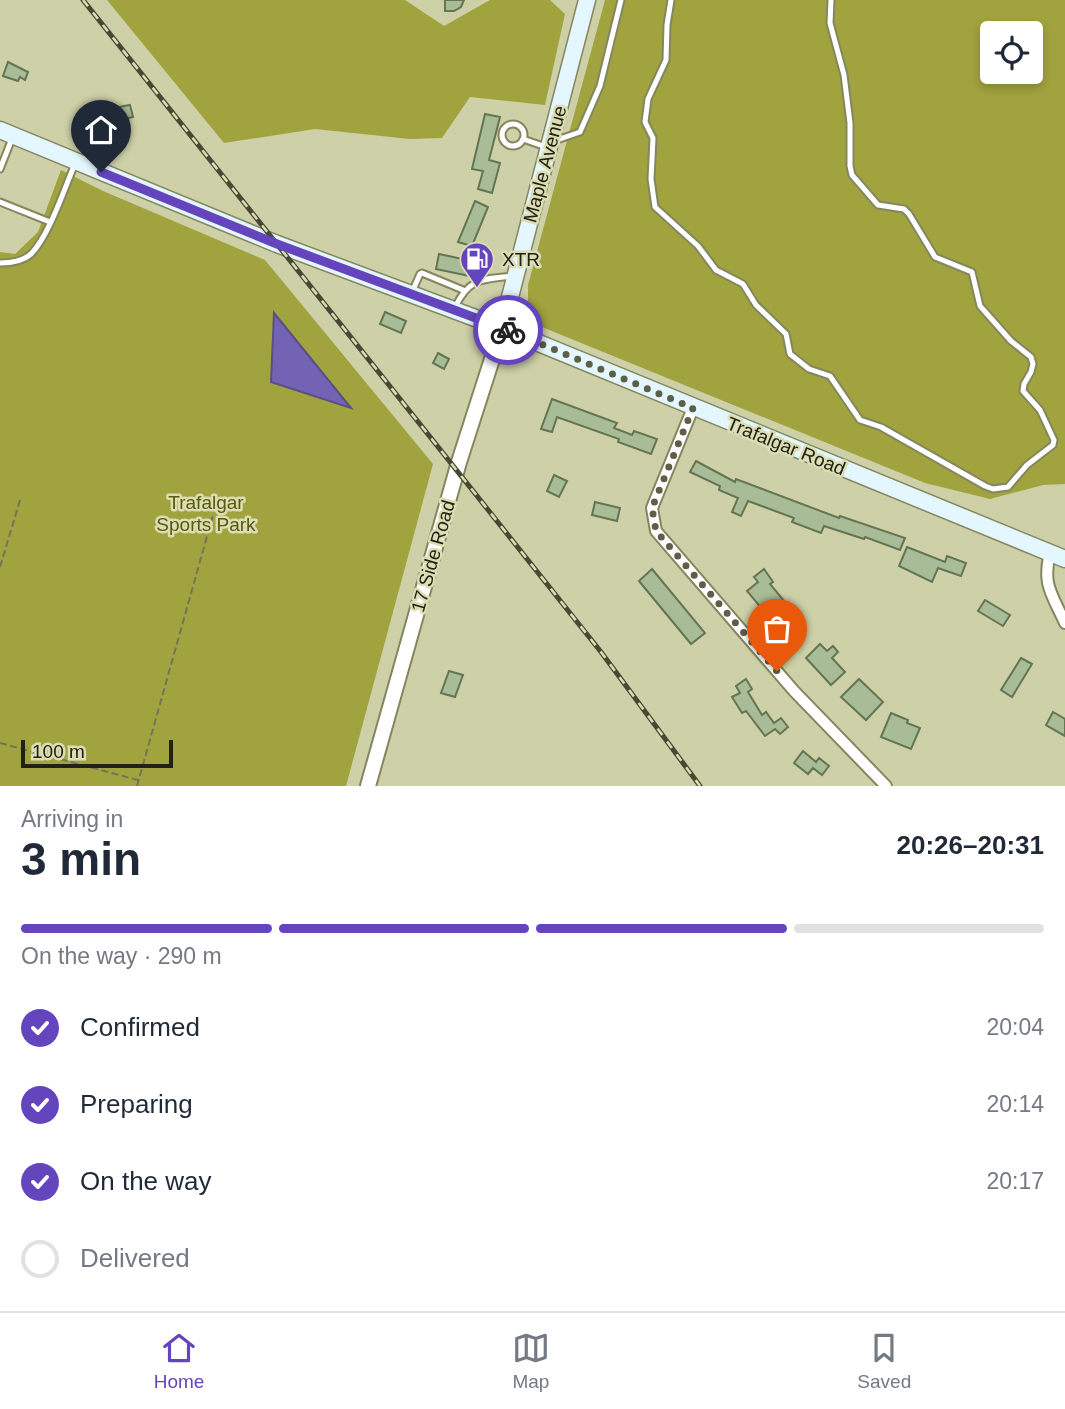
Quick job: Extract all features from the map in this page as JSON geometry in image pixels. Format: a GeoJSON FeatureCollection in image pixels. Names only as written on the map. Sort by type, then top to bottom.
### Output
{"type":"FeatureCollection","features":[{"type":"Feature","properties":{"kind":"main road","name":"Maple Avenue"},"geometry":{"type":"LineString","coordinates":[[502,328],[587,0]]}},
{"type":"Feature","properties":{"kind":"main road","name":"Trafalgar Road"},"geometry":{"type":"LineString","coordinates":[[7,133],[277,244],[502,328],[1058,556]]}},
{"type":"Feature","properties":{"kind":"street","name":"17 Side Road"},"geometry":{"type":"LineString","coordinates":[[368,786],[459,462],[502,328]]}},
{"type":"Feature","properties":{"kind":"street"},"geometry":{"type":"LineString","coordinates":[[693,408],[652,508],[656,531],[794,691],[886,786]]}},
{"type":"Feature","properties":{"kind":"street"},"geometry":{"type":"LineString","coordinates":[[1058,556],[1046,570],[1048,586],[1065,623]]}},
{"type":"Feature","properties":{"kind":"lane"},"geometry":{"type":"LineString","coordinates":[[523,139],[550,145],[580,132],[600,86],[621,0]]}},
{"type":"Feature","properties":{"kind":"lane"},"geometry":{"type":"LineString","coordinates":[[671,0],[666,60],[648,99],[645,122],[654,144],[651,179],[655,207],[698,246],[716,271],[743,284],[756,305],[786,334],[790,354],[809,369],[830,376],[860,419],[881,427],[985,486],[993,489],[1009,487],[1027,465],[1049,450],[1054,440],[1040,410],[1023,391],[1031,372],[1031,357],[1011,341],[979,306],[972,272],[935,257],[904,209],[878,205],[852,175],[845,75],[830,23],[831,0]]}},
{"type":"Feature","properties":{"kind":"lane"},"geometry":{"type":"LineString","coordinates":[[509,124],[517,124],[523,129],[523,139],[520,144],[506,144],[502,137],[503,129],[509,124]]}},
{"type":"Feature","properties":{"kind":"lane"},"geometry":{"type":"LineString","coordinates":[[0,169],[7,133]]}},
{"type":"Feature","properties":{"kind":"lane"},"geometry":{"type":"LineString","coordinates":[[1,264],[30,255],[44,237],[76,161]]}},
{"type":"Feature","properties":{"kind":"lane"},"geometry":{"type":"LineString","coordinates":[[0,202],[50,222]]}},
{"type":"Feature","properties":{"kind":"lane"},"geometry":{"type":"LineString","coordinates":[[411,294],[420,274],[463,290]]}},
{"type":"Feature","properties":{"kind":"lane"},"geometry":{"type":"LineString","coordinates":[[453,310],[463,290],[482,279],[516,276]]}},
{"type":"Feature","properties":{"kind":"path"},"geometry":{"type":"LineString","coordinates":[[0,567],[21,497]]}},
{"type":"Feature","properties":{"kind":"path"},"geometry":{"type":"LineString","coordinates":[[137,786],[213,515]]}},
{"type":"Feature","properties":{"kind":"path"},"geometry":{"type":"LineString","coordinates":[[0,744],[138,780]]}},
{"type":"Feature","properties":{"kind":"green space"},"geometry":{"type":"Polygon","coordinates":[[[107,0],[405,0],[444,26],[490,0],[550,0],[565,14],[545,105],[470,97],[442,138],[410,139],[315,129],[224,143],[107,0]]]}},
{"type":"Feature","properties":{"kind":"green space"},"geometry":{"type":"Polygon","coordinates":[[[605,0],[1065,0],[1065,484],[1043,485],[990,499],[925,483],[537,325],[528,313],[528,285],[605,0]]]}},
{"type":"Feature","properties":{"kind":"green space","name":"Trafalgar Sports Park"},"geometry":{"type":"Polygon","coordinates":[[[61,170],[103,191],[265,260],[433,464],[346,786],[0,786],[0,252],[15,254],[38,232],[61,170]]]}},
{"type":"Feature","properties":{"kind":"shaded area"},"geometry":{"type":"Polygon","coordinates":[[[274,313],[351,408],[271,382],[274,313]]]}},
{"type":"Feature","properties":{"kind":"building"},"geometry":{"type":"Polygon","coordinates":[[[445,0],[464,0],[461,7],[454,11],[445,11],[445,0]]]}},
{"type":"Feature","properties":{"kind":"building"},"geometry":{"type":"Polygon","coordinates":[[[8,62],[28,72],[25,80],[20,77],[18,81],[3,76],[8,62]]]}},
{"type":"Feature","properties":{"kind":"building"},"geometry":{"type":"Polygon","coordinates":[[[130,105],[133,117],[115,121],[113,108],[130,105]]]}},
{"type":"Feature","properties":{"kind":"building"},"geometry":{"type":"Polygon","coordinates":[[[485,114],[500,117],[489,160],[500,163],[492,193],[478,189],[483,171],[472,169],[485,114]]]}},
{"type":"Feature","properties":{"kind":"building"},"geometry":{"type":"Polygon","coordinates":[[[475,201],[488,207],[472,246],[458,242],[475,201]]]}},
{"type":"Feature","properties":{"kind":"building"},"geometry":{"type":"Polygon","coordinates":[[[439,254],[477,262],[474,277],[436,269],[439,254]]]}},
{"type":"Feature","properties":{"kind":"building"},"geometry":{"type":"Polygon","coordinates":[[[385,312],[406,321],[401,333],[380,324],[385,312]]]}},
{"type":"Feature","properties":{"kind":"building"},"geometry":{"type":"Polygon","coordinates":[[[438,353],[449,359],[444,369],[433,363],[438,353]]]}},
{"type":"Feature","properties":{"kind":"building"},"geometry":{"type":"Polygon","coordinates":[[[552,399],[617,423],[614,428],[632,435],[634,431],[657,439],[651,454],[618,442],[619,439],[557,417],[552,432],[541,429],[552,399]]]}},
{"type":"Feature","properties":{"kind":"building"},"geometry":{"type":"Polygon","coordinates":[[[696,461],[735,482],[736,479],[839,518],[840,516],[905,538],[900,550],[824,526],[821,533],[792,522],[794,518],[748,501],[741,516],[732,512],[738,498],[690,472],[696,461]]]}},
{"type":"Feature","properties":{"kind":"building"},"geometry":{"type":"Polygon","coordinates":[[[554,475],[567,481],[559,497],[547,491],[554,475]]]}},
{"type":"Feature","properties":{"kind":"building"},"geometry":{"type":"Polygon","coordinates":[[[595,502],[620,508],[617,521],[592,515],[595,502]]]}},
{"type":"Feature","properties":{"kind":"building"},"geometry":{"type":"Polygon","coordinates":[[[907,547],[945,562],[947,556],[966,563],[961,576],[938,568],[932,582],[899,566],[907,547]]]}},
{"type":"Feature","properties":{"kind":"building"},"geometry":{"type":"Polygon","coordinates":[[[652,569],[705,633],[691,644],[639,581],[652,569]]]}},
{"type":"Feature","properties":{"kind":"building"},"geometry":{"type":"Polygon","coordinates":[[[764,569],[773,582],[770,584],[799,619],[782,633],[747,591],[758,582],[754,577],[764,569]]]}},
{"type":"Feature","properties":{"kind":"building"},"geometry":{"type":"Polygon","coordinates":[[[985,600],[1010,615],[1003,626],[978,611],[985,600]]]}},
{"type":"Feature","properties":{"kind":"building"},"geometry":{"type":"Polygon","coordinates":[[[820,644],[827,651],[833,646],[838,652],[832,658],[845,672],[831,685],[806,658],[820,644]]]}},
{"type":"Feature","properties":{"kind":"building"},"geometry":{"type":"Polygon","coordinates":[[[1021,658],[1032,664],[1012,697],[1001,690],[1021,658]]]}},
{"type":"Feature","properties":{"kind":"building"},"geometry":{"type":"Polygon","coordinates":[[[449,671],[463,675],[455,697],[441,693],[449,671]]]}},
{"type":"Feature","properties":{"kind":"building"},"geometry":{"type":"Polygon","coordinates":[[[746,679],[752,689],[748,692],[762,715],[766,712],[774,723],[781,718],[788,727],[780,734],[775,729],[765,736],[746,711],[742,713],[732,697],[740,693],[736,686],[746,679]]]}},
{"type":"Feature","properties":{"kind":"building"},"geometry":{"type":"Polygon","coordinates":[[[859,679],[883,702],[866,720],[841,697],[859,679]]]}},
{"type":"Feature","properties":{"kind":"building"},"geometry":{"type":"Polygon","coordinates":[[[1053,712],[1065,719],[1065,736],[1046,725],[1053,712]]]}},
{"type":"Feature","properties":{"kind":"building"},"geometry":{"type":"Polygon","coordinates":[[[891,713],[920,728],[911,749],[881,737],[891,713]]]}},
{"type":"Feature","properties":{"kind":"building"},"geometry":{"type":"Polygon","coordinates":[[[803,751],[816,762],[819,758],[829,766],[822,775],[813,768],[808,774],[794,763],[803,751]]]}},
{"type":"Feature","properties":{"kind":"railway"},"geometry":{"type":"LineString","coordinates":[[83,0],[601,652],[700,786]]}},
{"type":"Feature","properties":{"kind":"way so far"},"geometry":{"type":"LineString","coordinates":[[508,330],[693,408],[652,508],[656,531],[777,671]]}},
{"type":"Feature","properties":{"kind":"place","name":"XTR"},"geometry":{"type":"Point","coordinates":[477,289]}},
{"type":"Feature","properties":{"kind":"route"},"geometry":{"type":"LineString","coordinates":[[101,172],[277,244],[508,330]]}}]}
